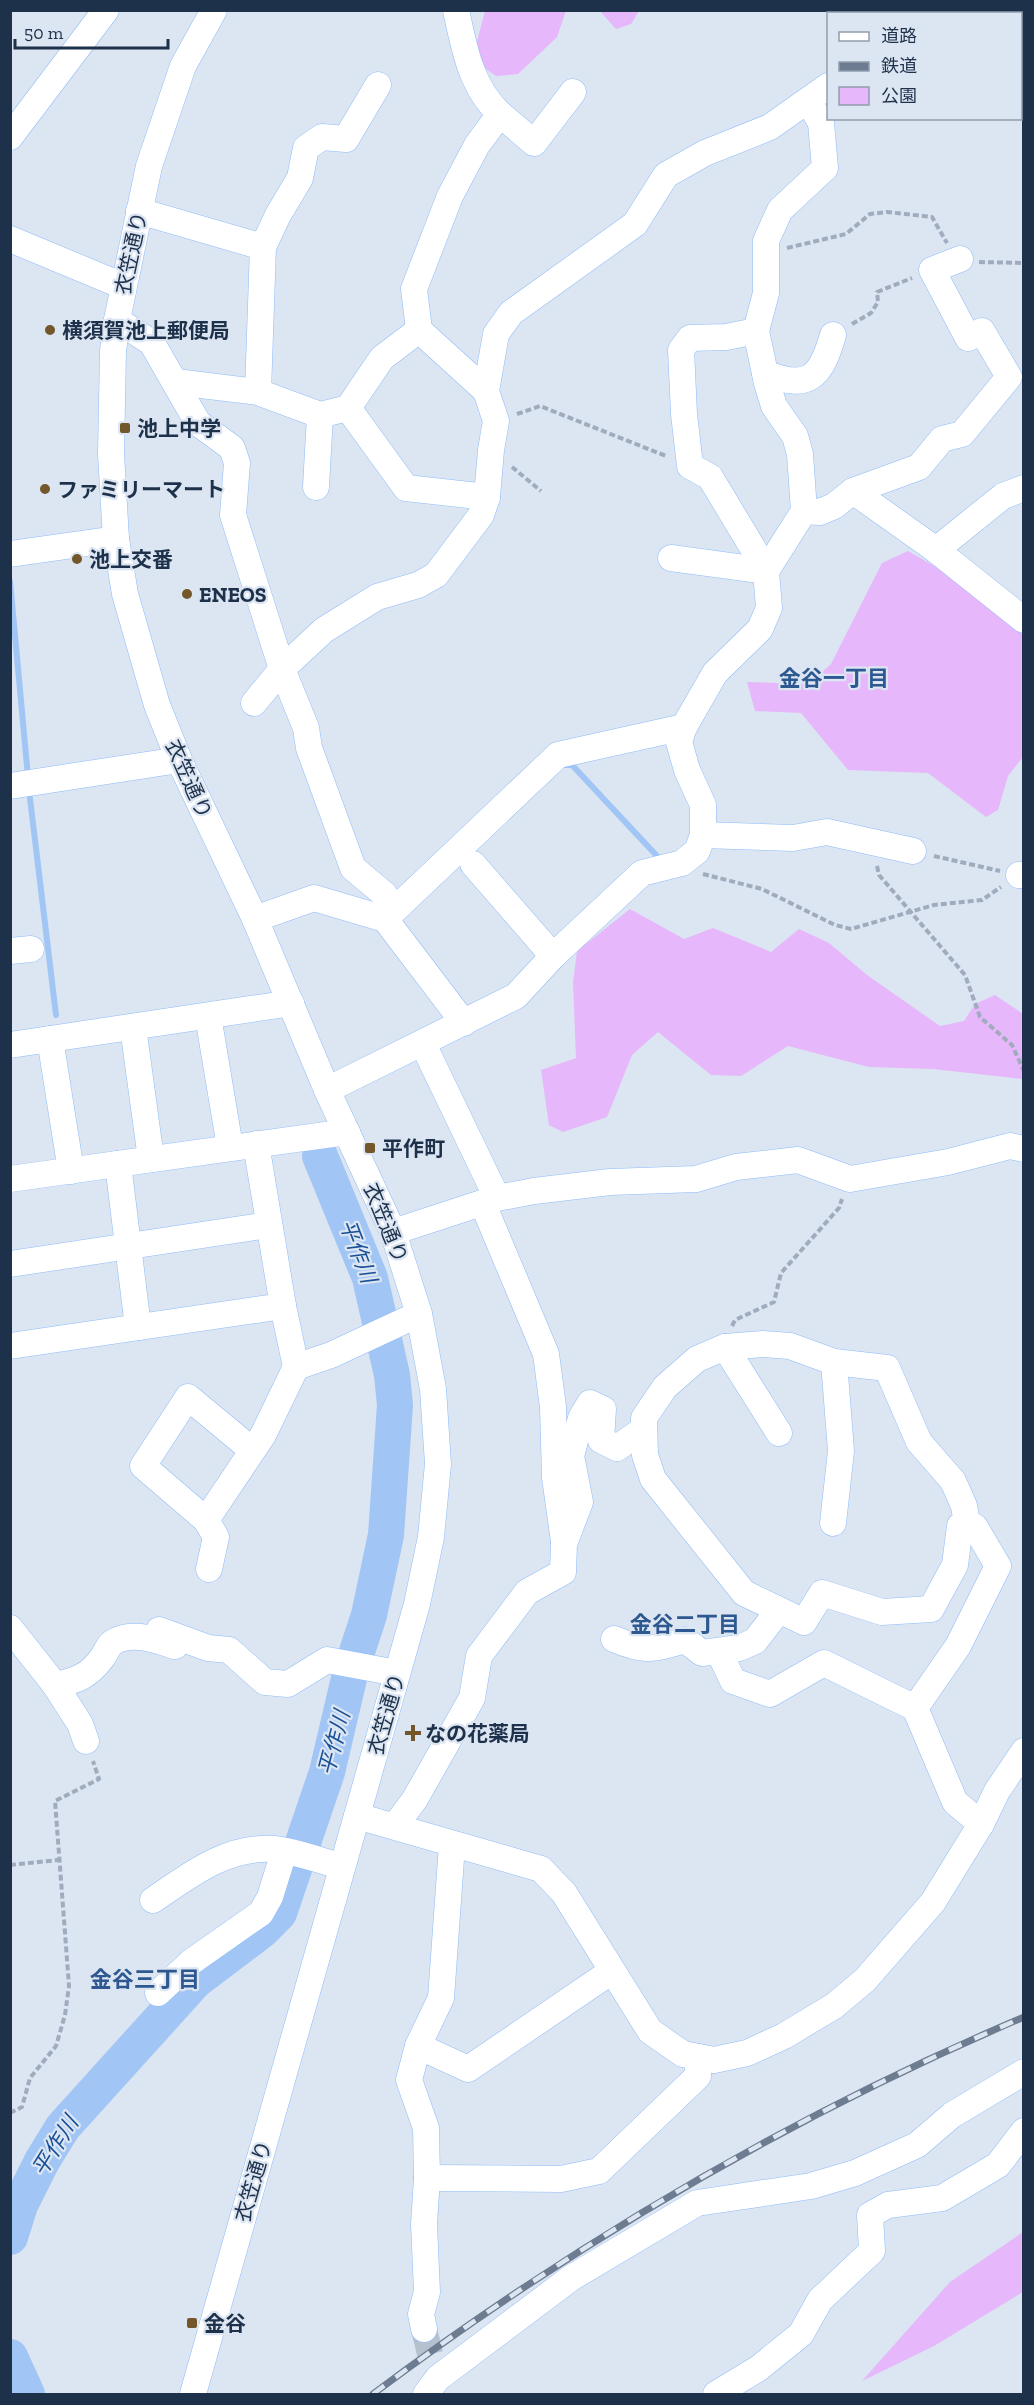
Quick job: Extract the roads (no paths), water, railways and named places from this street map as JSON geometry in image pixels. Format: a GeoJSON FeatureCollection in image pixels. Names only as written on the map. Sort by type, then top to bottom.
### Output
{"type":"FeatureCollection","features":[{"type":"Feature","properties":{"kind":"street"},"geometry":{"type":"LineString","coordinates":[[10,137],[106,10]]}},
{"type":"Feature","properties":{"kind":"street","name":"衣笠通り"},"geometry":{"type":"LineString","coordinates":[[193,2394],[417,1604],[431,1537],[438,1464],[433,1389],[418,1314],[393,1232],[327,1090],[255,920],[179,760],[157,705],[125,594],[116,539],[111,454],[113,351],[123,286],[149,166],[183,66],[214,10]]}},
{"type":"Feature","properties":{"kind":"street"},"geometry":{"type":"LineString","coordinates":[[456,10],[469,67],[488,102],[534,143],[573,92]]}},
{"type":"Feature","properties":{"kind":"street"},"geometry":{"type":"LineString","coordinates":[[258,392],[263,247],[278,215],[300,178],[306,148],[322,137],[346,139],[378,85]]}},
{"type":"Feature","properties":{"kind":"street"},"geometry":{"type":"LineString","coordinates":[[254,703],[282,669],[324,630],[377,597],[418,585],[436,574],[481,515],[487,497],[496,421],[486,391],[496,334],[511,313],[635,224],[666,175],[705,153],[770,127],[827,87]]}},
{"type":"Feature","properties":{"kind":"street"},"geometry":{"type":"LineString","coordinates":[[761,569],[804,511],[800,454],[795,436],[774,406],[756,331],[766,293],[766,241],[780,210],[825,168],[821,123],[808,102]]}},
{"type":"Feature","properties":{"kind":"street"},"geometry":{"type":"LineString","coordinates":[[486,391],[419,330],[414,289],[450,196],[477,145],[500,114]]}},
{"type":"Feature","properties":{"kind":"street"},"geometry":{"type":"LineString","coordinates":[[139,211],[263,247]]}},
{"type":"Feature","properties":{"kind":"street"},"geometry":{"type":"LineString","coordinates":[[10,239],[123,286]]}},
{"type":"Feature","properties":{"kind":"street"},"geometry":{"type":"LineString","coordinates":[[804,511],[820,512],[834,506],[854,491],[919,467],[942,439],[962,434],[1009,377],[982,331],[968,339],[932,270],[960,259]]}},
{"type":"Feature","properties":{"kind":"street"},"geometry":{"type":"LineString","coordinates":[[117,320],[152,344],[198,423],[232,448],[237,463],[233,515],[282,669],[306,728],[309,748],[353,868],[384,894],[390,914],[464,1023]]}},
{"type":"Feature","properties":{"kind":"street"},"geometry":{"type":"LineString","coordinates":[[176,382],[258,392],[320,415],[348,408],[382,358],[419,330]]}},
{"type":"Feature","properties":{"kind":"street"},"geometry":{"type":"LineString","coordinates":[[327,1090],[516,996],[553,956],[642,873],[682,863],[697,851],[704,835],[704,805],[687,770],[679,742],[684,727],[715,673],[760,629],[769,608],[761,569],[754,550],[710,477],[690,466],[684,414],[681,350],[690,338],[726,337],[756,331]]}},
{"type":"Feature","properties":{"kind":"street"},"geometry":{"type":"LineString","coordinates":[[765,373],[796,383],[814,376],[825,362],[832,334]]}},
{"type":"Feature","properties":{"kind":"street"},"geometry":{"type":"LineString","coordinates":[[348,408],[406,488],[487,497]]}},
{"type":"Feature","properties":{"kind":"street"},"geometry":{"type":"LineString","coordinates":[[316,487],[320,415]]}},
{"type":"Feature","properties":{"kind":"street"},"geometry":{"type":"LineString","coordinates":[[936,550],[1003,496],[1023,488]]}},
{"type":"Feature","properties":{"kind":"street"},"geometry":{"type":"LineString","coordinates":[[854,491],[936,550],[1023,620]]}},
{"type":"Feature","properties":{"kind":"street"},"geometry":{"type":"LineString","coordinates":[[10,554],[116,539]]}},
{"type":"Feature","properties":{"kind":"street"},"geometry":{"type":"LineString","coordinates":[[671,558],[761,569]]}},
{"type":"Feature","properties":{"kind":"street"},"geometry":{"type":"LineString","coordinates":[[390,914],[558,755],[684,727]]}},
{"type":"Feature","properties":{"kind":"street"},"geometry":{"type":"LineString","coordinates":[[10,786],[179,760]]}},
{"type":"Feature","properties":{"kind":"street"},"geometry":{"type":"LineString","coordinates":[[704,835],[793,838],[827,832],[913,851]]}},
{"type":"Feature","properties":{"kind":"street"},"geometry":{"type":"LineString","coordinates":[[473,864],[553,956]]}},
{"type":"Feature","properties":{"kind":"street"},"geometry":{"type":"LineString","coordinates":[[255,920],[314,898],[390,914]]}},
{"type":"Feature","properties":{"kind":"street"},"geometry":{"type":"LineString","coordinates":[[10,1045],[291,1003]]}},
{"type":"Feature","properties":{"kind":"street"},"geometry":{"type":"LineString","coordinates":[[208,1016],[230,1147]]}},
{"type":"Feature","properties":{"kind":"street"},"geometry":{"type":"LineString","coordinates":[[133,1027],[151,1159]]}},
{"type":"Feature","properties":{"kind":"street"},"geometry":{"type":"LineString","coordinates":[[50,1040],[71,1171]]}},
{"type":"Feature","properties":{"kind":"street"},"geometry":{"type":"LineString","coordinates":[[395,1826],[415,1799],[433,1769],[440,1751],[472,1698],[479,1656],[527,1592],[563,1572],[564,1544],[555,1478],[553,1407],[546,1354],[490,1201],[423,1044]]}},
{"type":"Feature","properties":{"kind":"street"},"geometry":{"type":"LineString","coordinates":[[10,1179],[347,1132]]}},
{"type":"Feature","properties":{"kind":"street"},"geometry":{"type":"LineString","coordinates":[[206,1520],[252,1450],[296,1367],[268,1224],[256,1144]]}},
{"type":"Feature","properties":{"kind":"street"},"geometry":{"type":"LineString","coordinates":[[393,1232],[490,1201],[610,1182],[696,1179],[736,1167],[798,1160],[850,1179],[948,1162],[1010,1146],[1023,1149]]}},
{"type":"Feature","properties":{"kind":"street"},"geometry":{"type":"LineString","coordinates":[[118,1164],[138,1327]]}},
{"type":"Feature","properties":{"kind":"street"},"geometry":{"type":"LineString","coordinates":[[10,1264],[268,1224]]}},
{"type":"Feature","properties":{"kind":"street"},"geometry":{"type":"LineString","coordinates":[[10,1346],[283,1306]]}},
{"type":"Feature","properties":{"kind":"street"},"geometry":{"type":"LineString","coordinates":[[296,1367],[331,1355],[418,1314]]}},
{"type":"Feature","properties":{"kind":"street"},"geometry":{"type":"LineString","coordinates":[[915,1708],[958,1646],[998,1566],[975,1527],[967,1523],[960,1526],[955,1565],[931,1608],[882,1612],[822,1593],[804,1622],[744,1593],[653,1479],[645,1455],[644,1418],[665,1387],[697,1359],[725,1347],[764,1344],[790,1346],[834,1362],[887,1368],[919,1442],[953,1481],[964,1506],[967,1523]]}},
{"type":"Feature","properties":{"kind":"street"},"geometry":{"type":"LineString","coordinates":[[725,1347],[779,1433]]}},
{"type":"Feature","properties":{"kind":"street"},"geometry":{"type":"LineString","coordinates":[[832,1523],[841,1451],[834,1362]]}},
{"type":"Feature","properties":{"kind":"street"},"geometry":{"type":"LineString","coordinates":[[209,1569],[216,1537],[206,1520],[142,1466],[188,1397],[252,1450]]}},
{"type":"Feature","properties":{"kind":"street"},"geometry":{"type":"LineString","coordinates":[[564,1544],[580,1502],[571,1456],[581,1418],[590,1403],[603,1409],[601,1440],[617,1448],[644,1429]]}},
{"type":"Feature","properties":{"kind":"street"},"geometry":{"type":"LineString","coordinates":[[614,1639],[639,1650],[658,1649],[685,1640],[702,1653],[719,1652],[755,1641],[779,1610]]}},
{"type":"Feature","properties":{"kind":"street"},"geometry":{"type":"LineString","coordinates":[[10,1628],[56,1685],[80,1724],[86,1741]]}},
{"type":"Feature","properties":{"kind":"street"},"geometry":{"type":"LineString","coordinates":[[159,1630],[208,1648]]}},
{"type":"Feature","properties":{"kind":"street"},"geometry":{"type":"LineString","coordinates":[[56,1685],[77,1681],[95,1668],[112,1643],[128,1637],[148,1638],[189,1651],[208,1648],[229,1650],[265,1682],[288,1684],[327,1660],[398,1673]]}},
{"type":"Feature","properties":{"kind":"street"},"geometry":{"type":"LineString","coordinates":[[719,1652],[733,1681],[770,1694],[824,1663],[915,1708],[955,1802],[981,1824]]}},
{"type":"Feature","properties":{"kind":"street"},"geometry":{"type":"LineString","coordinates":[[357,1816],[541,1869],[564,1893],[650,2031],[683,2054],[714,2060],[747,2053],[794,2030],[834,2006],[857,1987],[894,1949],[933,1902],[981,1824],[997,1791],[1023,1751]]}},
{"type":"Feature","properties":{"kind":"street"},"geometry":{"type":"LineString","coordinates":[[424,2329],[421,2314],[427,2292],[424,2224],[427,2178],[426,2128],[409,2080],[418,2046],[441,1998],[452,1845]]}},
{"type":"Feature","properties":{"kind":"street"},"geometry":{"type":"LineString","coordinates":[[153,1900],[204,1866],[242,1850],[285,1852],[341,1866]]}},
{"type":"Feature","properties":{"kind":"street"},"geometry":{"type":"LineString","coordinates":[[158,1993],[191,1962],[261,1913],[270,1897],[285,1852]]}},
{"type":"Feature","properties":{"kind":"street"},"geometry":{"type":"LineString","coordinates":[[418,2046],[468,2068],[612,1971]]}},
{"type":"Feature","properties":{"kind":"street"},"geometry":{"type":"LineString","coordinates":[[427,2178],[561,2179],[599,2171],[698,2076],[698,2057]]}},
{"type":"Feature","properties":{"kind":"street"},"geometry":{"type":"LineString","coordinates":[[432,2378],[571,2277],[697,2203],[811,2186],[855,2173],[917,2145],[952,2115],[1023,2072]]}},
{"type":"Feature","properties":{"kind":"street"},"geometry":{"type":"LineString","coordinates":[[716,2394],[759,2368],[801,2334],[820,2300],[872,2251],[870,2215],[888,2205],[942,2198],[998,2165],[1023,2131]]}},
{"type":"Feature","properties":{"kind":"waterway"},"geometry":{"type":"LineString","coordinates":[[10,581],[28,777]]}},
{"type":"Feature","properties":{"kind":"waterway"},"geometry":{"type":"LineString","coordinates":[[565,765],[572,765],[657,856]]}},
{"type":"Feature","properties":{"kind":"waterway"},"geometry":{"type":"LineString","coordinates":[[29,790],[56,1015]]}},
{"type":"Feature","properties":{"kind":"waterway","name":"平作川"},"geometry":{"type":"LineString","coordinates":[[10,2237],[20,2205],[42,2161],[63,2127],[195,1981],[261,1931],[279,1913],[327,1772],[351,1670],[369,1615],[386,1535],[395,1405],[392,1375],[370,1278],[320,1156]]}},
{"type":"Feature","properties":{"kind":"waterway","name":"平作川"},"geometry":{"type":"LineString","coordinates":[[10,2357],[27,2394]]}},
{"type":"Feature","properties":{"kind":"tunnel"},"geometry":{"type":"LineString","coordinates":[[424,2329],[432,2362]]}},
{"type":"Feature","properties":{"kind":"railway"},"geometry":{"type":"LineString","coordinates":[[373,2394],[527,2285],[606,2234],[687,2186],[852,2096],[1024,2017]]}},
{"type":"Feature","properties":{"kind":"place","name":"横須賀池上郵便局"},"geometry":{"type":"Point","coordinates":[50,330]}},
{"type":"Feature","properties":{"kind":"place","name":"池上中学"},"geometry":{"type":"Point","coordinates":[125,428]}},
{"type":"Feature","properties":{"kind":"place","name":"ファミリーマート"},"geometry":{"type":"Point","coordinates":[45,489]}},
{"type":"Feature","properties":{"kind":"place","name":"池上交番"},"geometry":{"type":"Point","coordinates":[77,559]}},
{"type":"Feature","properties":{"kind":"place","name":"ENEOS"},"geometry":{"type":"Point","coordinates":[187,594]}},
{"type":"Feature","properties":{"kind":"place","name":"平作町"},"geometry":{"type":"Point","coordinates":[370,1148]}},
{"type":"Feature","properties":{"kind":"place","name":"なの花薬局"},"geometry":{"type":"Point","coordinates":[413,1733]}},
{"type":"Feature","properties":{"kind":"place","name":"金谷"},"geometry":{"type":"Point","coordinates":[192,2323]}},
{"type":"Feature","properties":{"kind":"district","name":"金谷一丁目"},"geometry":{"type":"Point","coordinates":[834,678]}},
{"type":"Feature","properties":{"kind":"district","name":"金谷二丁目"},"geometry":{"type":"Point","coordinates":[685,1624]}},
{"type":"Feature","properties":{"kind":"district","name":"金谷三丁目"},"geometry":{"type":"Point","coordinates":[145,1979]}}]}
